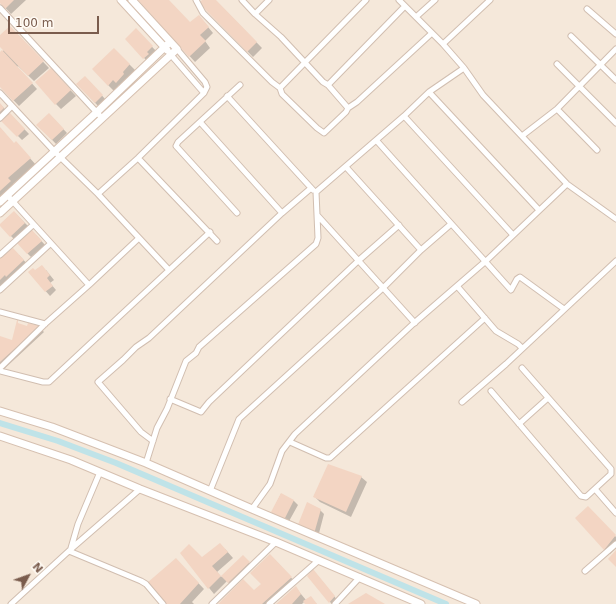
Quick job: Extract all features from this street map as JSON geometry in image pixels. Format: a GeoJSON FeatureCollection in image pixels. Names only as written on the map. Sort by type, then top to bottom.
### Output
{"type":"FeatureCollection","features":[{"type":"Feature","properties":{"kind":"main road"},"geometry":{"type":"LineString","coordinates":[[121,0],[171,55]]}},
{"type":"Feature","properties":{"kind":"main road"},"geometry":{"type":"LineString","coordinates":[[0,213],[10,198],[57,154],[177,49],[132,0]]}},
{"type":"Feature","properties":{"kind":"main road"},"geometry":{"type":"LineString","coordinates":[[100,115],[170,42]]}},
{"type":"Feature","properties":{"kind":"main road"},"geometry":{"type":"LineString","coordinates":[[0,202],[10,198]]}},
{"type":"Feature","properties":{"kind":"main road"},"geometry":{"type":"LineString","coordinates":[[0,410],[52,427],[146,463],[476,604]]}},
{"type":"Feature","properties":{"kind":"main road"},"geometry":{"type":"LineString","coordinates":[[0,436],[71,460],[140,489],[276,542],[360,577],[411,602],[421,604]]}},
{"type":"Feature","properties":{"kind":"street"},"geometry":{"type":"LineString","coordinates":[[196,0],[203,13],[272,82],[280,88],[282,94],[324,133],[346,112],[348,108],[357,102],[432,33]]}},
{"type":"Feature","properties":{"kind":"street"},"geometry":{"type":"LineString","coordinates":[[242,0],[255,14],[281,37],[323,82],[328,85],[348,108]]}},
{"type":"Feature","properties":{"kind":"street"},"geometry":{"type":"LineString","coordinates":[[255,14],[270,0]]}},
{"type":"Feature","properties":{"kind":"street"},"geometry":{"type":"LineString","coordinates":[[280,88],[366,0]]}},
{"type":"Feature","properties":{"kind":"street"},"geometry":{"type":"LineString","coordinates":[[399,0],[443,44],[464,68],[483,95],[567,184],[616,219]]}},
{"type":"Feature","properties":{"kind":"street"},"geometry":{"type":"LineString","coordinates":[[416,17],[434,0]]}},
{"type":"Feature","properties":{"kind":"street"},"geometry":{"type":"LineString","coordinates":[[443,44],[490,0]]}},
{"type":"Feature","properties":{"kind":"street"},"geometry":{"type":"LineString","coordinates":[[328,85],[405,6]]}},
{"type":"Feature","properties":{"kind":"street"},"geometry":{"type":"LineString","coordinates":[[0,8],[100,115]]}},
{"type":"Feature","properties":{"kind":"street"},"geometry":{"type":"LineString","coordinates":[[587,9],[616,34]]}},
{"type":"Feature","properties":{"kind":"street"},"geometry":{"type":"LineString","coordinates":[[570,36],[616,80]]}},
{"type":"Feature","properties":{"kind":"street"},"geometry":{"type":"LineString","coordinates":[[98,194],[138,158],[204,93],[206,87],[205,82],[177,49]]}},
{"type":"Feature","properties":{"kind":"street"},"geometry":{"type":"LineString","coordinates":[[522,136],[556,109],[616,49]]}},
{"type":"Feature","properties":{"kind":"street"},"geometry":{"type":"LineString","coordinates":[[171,55],[204,93]]}},
{"type":"Feature","properties":{"kind":"street"},"geometry":{"type":"LineString","coordinates":[[557,64],[616,123]]}},
{"type":"Feature","properties":{"kind":"street"},"geometry":{"type":"LineString","coordinates":[[316,192],[404,116],[429,92],[464,68]]}},
{"type":"Feature","properties":{"kind":"street"},"geometry":{"type":"LineString","coordinates":[[237,213],[176,146],[178,142],[240,85]]}},
{"type":"Feature","properties":{"kind":"street"},"geometry":{"type":"LineString","coordinates":[[429,92],[539,210]]}},
{"type":"Feature","properties":{"kind":"street"},"geometry":{"type":"LineString","coordinates":[[0,93],[169,270]]}},
{"type":"Feature","properties":{"kind":"street"},"geometry":{"type":"LineString","coordinates":[[227,96],[310,188],[316,192]]}},
{"type":"Feature","properties":{"kind":"street"},"geometry":{"type":"LineString","coordinates":[[0,118],[12,106]]}},
{"type":"Feature","properties":{"kind":"street"},"geometry":{"type":"LineString","coordinates":[[556,109],[597,150]]}},
{"type":"Feature","properties":{"kind":"street"},"geometry":{"type":"LineString","coordinates":[[404,116],[513,235]]}},
{"type":"Feature","properties":{"kind":"street"},"geometry":{"type":"LineString","coordinates":[[200,122],[282,213]]}},
{"type":"Feature","properties":{"kind":"street"},"geometry":{"type":"LineString","coordinates":[[376,140],[511,290],[516,279],[520,277],[564,309]]}},
{"type":"Feature","properties":{"kind":"street"},"geometry":{"type":"LineString","coordinates":[[138,158],[217,241]]}},
{"type":"Feature","properties":{"kind":"street"},"geometry":{"type":"LineString","coordinates":[[346,167],[421,250]]}},
{"type":"Feature","properties":{"kind":"street"},"geometry":{"type":"LineString","coordinates":[[252,509],[270,484],[282,451],[295,434],[415,323],[486,261],[567,184]]}},
{"type":"Feature","properties":{"kind":"street"},"geometry":{"type":"LineString","coordinates":[[153,441],[141,432],[98,382],[136,347],[149,338],[310,188]]}},
{"type":"Feature","properties":{"kind":"street"},"geometry":{"type":"LineString","coordinates":[[146,463],[157,428],[167,408],[186,361],[196,352],[199,347],[316,244],[318,238],[318,216],[316,192]]}},
{"type":"Feature","properties":{"kind":"street"},"geometry":{"type":"LineString","coordinates":[[10,198],[50,244],[89,285]]}},
{"type":"Feature","properties":{"kind":"street"},"geometry":{"type":"LineString","coordinates":[[318,216],[415,323]]}},
{"type":"Feature","properties":{"kind":"street"},"geometry":{"type":"LineString","coordinates":[[210,491],[239,419],[451,224]]}},
{"type":"Feature","properties":{"kind":"street"},"geometry":{"type":"LineString","coordinates":[[0,255],[33,225]]}},
{"type":"Feature","properties":{"kind":"street"},"geometry":{"type":"LineString","coordinates":[[170,399],[201,412],[209,402],[358,261],[399,225]]}},
{"type":"Feature","properties":{"kind":"street"},"geometry":{"type":"LineString","coordinates":[[139,238],[45,324],[0,369],[43,382],[49,382],[210,232]]}},
{"type":"Feature","properties":{"kind":"street"},"geometry":{"type":"LineString","coordinates":[[0,290],[50,244]]}},
{"type":"Feature","properties":{"kind":"street"},"geometry":{"type":"LineString","coordinates":[[462,402],[506,364],[616,261]]}},
{"type":"Feature","properties":{"kind":"street"},"geometry":{"type":"LineString","coordinates":[[457,286],[496,331],[522,348]]}},
{"type":"Feature","properties":{"kind":"street"},"geometry":{"type":"LineString","coordinates":[[0,312],[45,324]]}},
{"type":"Feature","properties":{"kind":"street"},"geometry":{"type":"LineString","coordinates":[[290,442],[326,458],[330,458],[485,318]]}},
{"type":"Feature","properties":{"kind":"street"},"geometry":{"type":"LineString","coordinates":[[522,368],[611,469],[610,474]]}},
{"type":"Feature","properties":{"kind":"street"},"geometry":{"type":"LineString","coordinates":[[491,392],[581,496],[586,497],[616,468]]}},
{"type":"Feature","properties":{"kind":"street"},"geometry":{"type":"LineString","coordinates":[[519,424],[548,398]]}},
{"type":"Feature","properties":{"kind":"street"},"geometry":{"type":"LineString","coordinates":[[70,550],[78,524],[100,472]]}},
{"type":"Feature","properties":{"kind":"street"},"geometry":{"type":"LineString","coordinates":[[11,604],[140,489]]}},
{"type":"Feature","properties":{"kind":"street"},"geometry":{"type":"LineString","coordinates":[[594,489],[616,514]]}},
{"type":"Feature","properties":{"kind":"street"},"geometry":{"type":"LineString","coordinates":[[212,604],[276,542]]}},
{"type":"Feature","properties":{"kind":"street"},"geometry":{"type":"LineString","coordinates":[[585,571],[616,544]]}},
{"type":"Feature","properties":{"kind":"street"},"geometry":{"type":"LineString","coordinates":[[70,550],[141,581],[146,584],[163,604]]}},
{"type":"Feature","properties":{"kind":"street"},"geometry":{"type":"LineString","coordinates":[[269,604],[319,560]]}},
{"type":"Feature","properties":{"kind":"street"},"geometry":{"type":"LineString","coordinates":[[335,604],[360,577]]}},
{"type":"Feature","properties":{"kind":"shaded area"},"geometry":{"type":"Polygon","coordinates":[[[0,0],[616,0],[616,604],[0,604],[0,0]]]}},
{"type":"Feature","properties":{"kind":"building"},"geometry":{"type":"Polygon","coordinates":[[[0,0],[14,0],[5,9],[0,3],[0,0]]]}},
{"type":"Feature","properties":{"kind":"building"},"geometry":{"type":"Polygon","coordinates":[[[138,0],[169,0],[190,22],[199,15],[209,27],[200,35],[206,41],[189,57],[138,0]]]}},
{"type":"Feature","properties":{"kind":"building"},"geometry":{"type":"Polygon","coordinates":[[[202,0],[216,0],[257,42],[247,52],[199,3],[202,0]]]}},
{"type":"Feature","properties":{"kind":"building"},"geometry":{"type":"Polygon","coordinates":[[[10,26],[44,61],[28,76],[0,47],[0,35],[10,26]]]}},
{"type":"Feature","properties":{"kind":"building"},"geometry":{"type":"Polygon","coordinates":[[[136,28],[153,46],[147,52],[149,54],[143,59],[125,39],[136,28]]]}},
{"type":"Feature","properties":{"kind":"building"},"geometry":{"type":"Polygon","coordinates":[[[114,48],[130,64],[116,83],[113,80],[108,86],[92,69],[114,48]]]}},
{"type":"Feature","properties":{"kind":"building"},"geometry":{"type":"Polygon","coordinates":[[[2,50],[33,83],[13,101],[0,87],[0,52],[2,50]]]}},
{"type":"Feature","properties":{"kind":"building"},"geometry":{"type":"Polygon","coordinates":[[[51,68],[71,90],[55,105],[35,82],[51,68]]]}},
{"type":"Feature","properties":{"kind":"building"},"geometry":{"type":"Polygon","coordinates":[[[85,76],[103,95],[95,103],[76,84],[85,76]]]}},
{"type":"Feature","properties":{"kind":"building"},"geometry":{"type":"Polygon","coordinates":[[[0,103],[4,108],[0,112],[0,103]]]}},
{"type":"Feature","properties":{"kind":"building"},"geometry":{"type":"Polygon","coordinates":[[[10,113],[25,129],[17,137],[1,121],[10,113]]]}},
{"type":"Feature","properties":{"kind":"building"},"geometry":{"type":"Polygon","coordinates":[[[49,113],[64,129],[52,140],[36,125],[49,113]]]}},
{"type":"Feature","properties":{"kind":"building"},"geometry":{"type":"Polygon","coordinates":[[[0,127],[14,143],[16,141],[31,158],[8,178],[11,181],[0,191],[0,127]]]}},
{"type":"Feature","properties":{"kind":"building"},"geometry":{"type":"Polygon","coordinates":[[[14,211],[25,223],[10,237],[0,226],[0,224],[14,211]]]}},
{"type":"Feature","properties":{"kind":"building"},"geometry":{"type":"Polygon","coordinates":[[[32,230],[42,241],[27,254],[17,243],[32,230]]]}},
{"type":"Feature","properties":{"kind":"building"},"geometry":{"type":"Polygon","coordinates":[[[13,248],[24,260],[6,277],[5,275],[0,280],[0,258],[13,248]]]}},
{"type":"Feature","properties":{"kind":"building"},"geometry":{"type":"Polygon","coordinates":[[[42,265],[50,275],[47,278],[53,286],[45,292],[28,272],[33,268],[35,270],[42,265]]]}},
{"type":"Feature","properties":{"kind":"building"},"geometry":{"type":"Polygon","coordinates":[[[17,320],[18,323],[27,326],[28,323],[40,326],[0,362],[0,336],[12,340],[17,320]]]}},
{"type":"Feature","properties":{"kind":"building"},"geometry":{"type":"Polygon","coordinates":[[[328,464],[362,476],[346,512],[313,497],[328,464]]]}},
{"type":"Feature","properties":{"kind":"building"},"geometry":{"type":"Polygon","coordinates":[[[281,493],[294,500],[284,520],[271,512],[281,493]]]}},
{"type":"Feature","properties":{"kind":"building"},"geometry":{"type":"Polygon","coordinates":[[[307,502],[321,509],[314,534],[297,527],[307,502]]]}},
{"type":"Feature","properties":{"kind":"building"},"geometry":{"type":"Polygon","coordinates":[[[588,506],[616,535],[604,550],[575,518],[588,506]]]}},
{"type":"Feature","properties":{"kind":"building"},"geometry":{"type":"Polygon","coordinates":[[[220,543],[228,552],[212,566],[221,576],[208,589],[180,553],[189,544],[202,557],[220,543]]]}},
{"type":"Feature","properties":{"kind":"building"},"geometry":{"type":"Polygon","coordinates":[[[616,550],[616,567],[608,559],[616,550]]]}},
{"type":"Feature","properties":{"kind":"building"},"geometry":{"type":"Polygon","coordinates":[[[270,554],[292,577],[262,604],[218,604],[243,579],[254,590],[261,584],[250,573],[270,554]]]}},
{"type":"Feature","properties":{"kind":"building"},"geometry":{"type":"Polygon","coordinates":[[[243,555],[250,562],[228,583],[221,576],[243,555]]]}},
{"type":"Feature","properties":{"kind":"building"},"geometry":{"type":"Polygon","coordinates":[[[176,558],[199,583],[180,604],[166,604],[147,583],[176,558]]]}},
{"type":"Feature","properties":{"kind":"building"},"geometry":{"type":"Polygon","coordinates":[[[313,569],[335,596],[329,603],[307,576],[313,569]]]}},
{"type":"Feature","properties":{"kind":"building"},"geometry":{"type":"Polygon","coordinates":[[[296,586],[301,594],[292,604],[276,604],[296,586]]]}},
{"type":"Feature","properties":{"kind":"building"},"geometry":{"type":"Polygon","coordinates":[[[366,593],[385,604],[348,604],[366,593]]]}},
{"type":"Feature","properties":{"kind":"building"},"geometry":{"type":"Polygon","coordinates":[[[311,596],[317,604],[305,604],[303,601],[311,596]]]}},
{"type":"Feature","properties":{"kind":"waterway"},"geometry":{"type":"LineString","coordinates":[[0,423],[58,441],[116,463],[446,604]]}}]}
